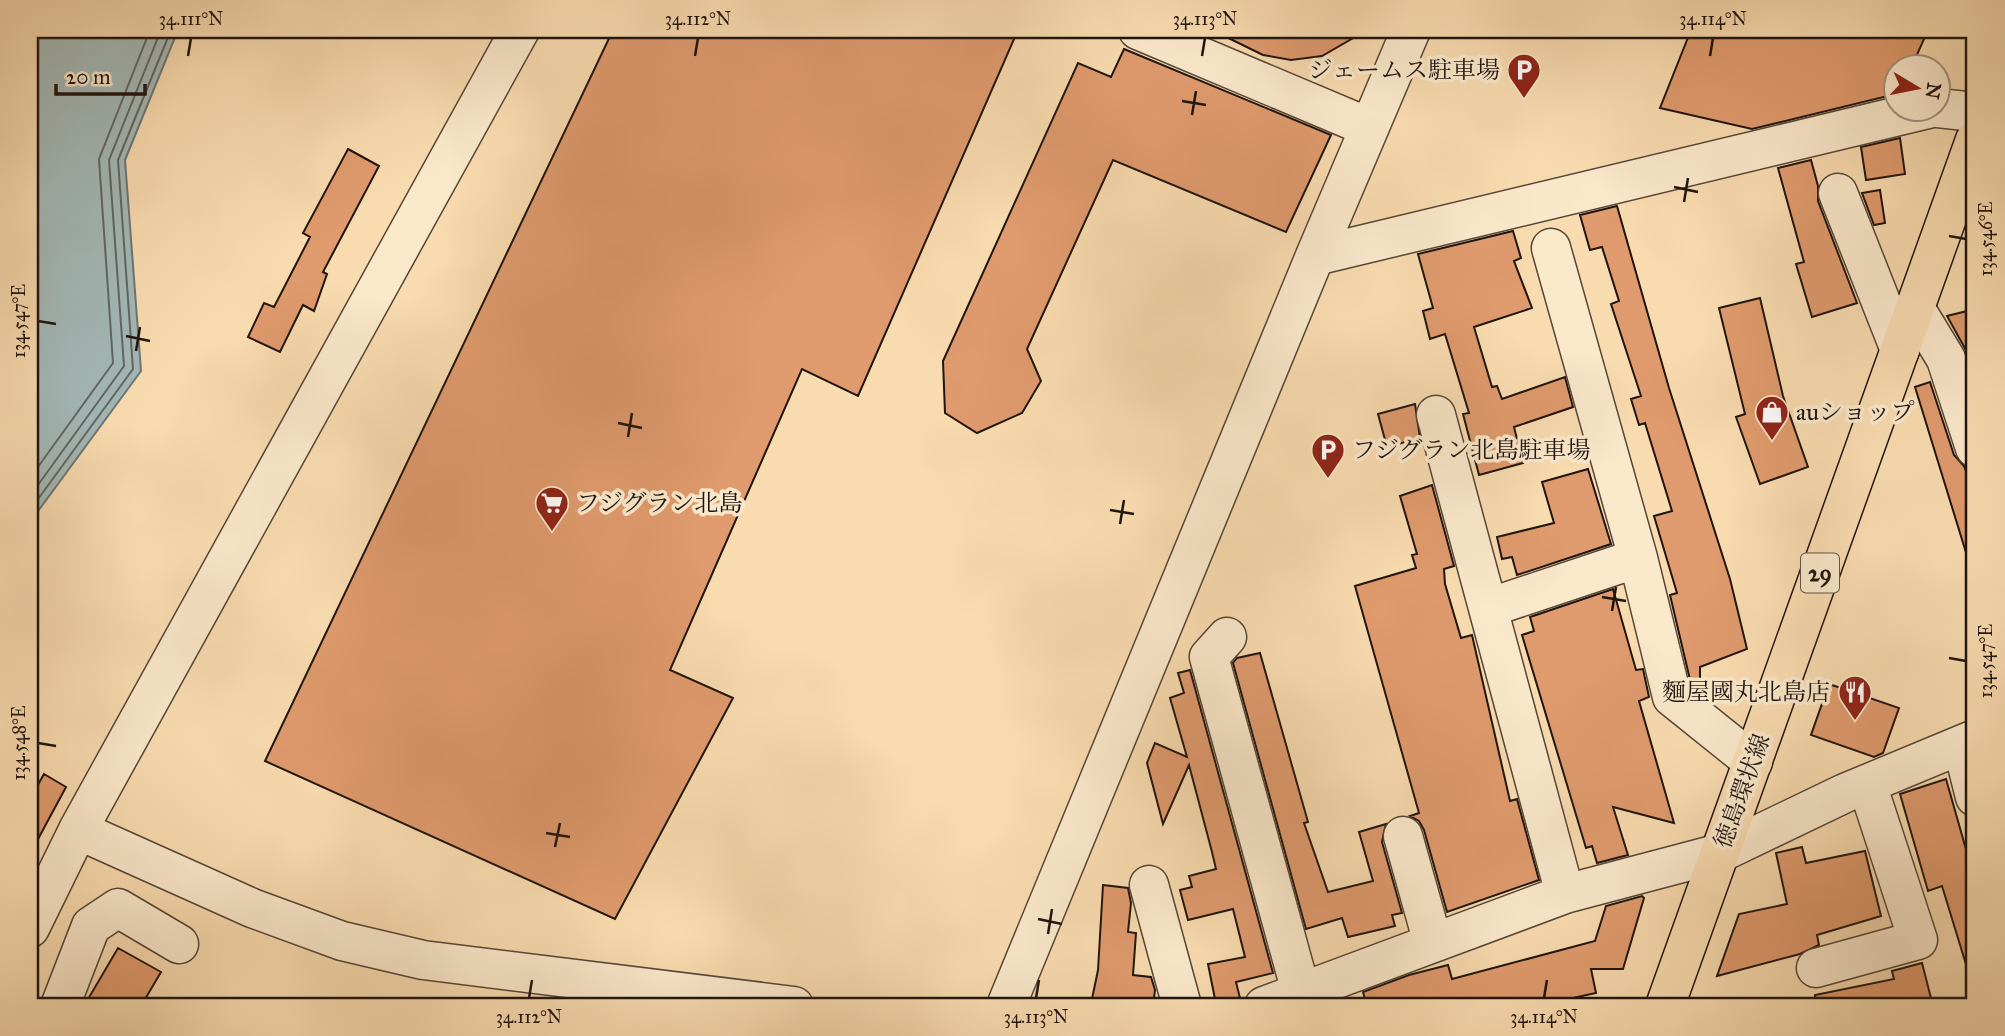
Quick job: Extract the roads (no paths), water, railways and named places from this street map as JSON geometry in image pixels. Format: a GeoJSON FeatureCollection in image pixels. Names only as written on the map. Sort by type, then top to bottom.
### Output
{"type":"FeatureCollection","features":[{"type":"Feature","properties":{"kind":"main road","name":"徳島環状線"},"geometry":{"type":"LineString","coordinates":[[1665,1006],[1975,140]]}},
{"type":"Feature","properties":{"kind":"street"},"geometry":{"type":"LineString","coordinates":[[30,928],[78,830],[520,30]]}},
{"type":"Feature","properties":{"kind":"street"},"geometry":{"type":"LineString","coordinates":[[1138,30],[1368,127]]}},
{"type":"Feature","properties":{"kind":"street"},"geometry":{"type":"LineString","coordinates":[[1006,1006],[1368,127],[1411,30]]}},
{"type":"Feature","properties":{"kind":"street"},"geometry":{"type":"LineString","coordinates":[[1952,110],[1975,112]]}},
{"type":"Feature","properties":{"kind":"street"},"geometry":{"type":"LineString","coordinates":[[1315,256],[1882,120]]}},
{"type":"Feature","properties":{"kind":"street"},"geometry":{"type":"LineString","coordinates":[[1838,193],[1900,350]]}},
{"type":"Feature","properties":{"kind":"street"},"geometry":{"type":"LineString","coordinates":[[1551,248],[1638,558],[1672,697],[1753,762]]}},
{"type":"Feature","properties":{"kind":"street"},"geometry":{"type":"LineString","coordinates":[[1915,309],[1946,359],[1975,447]]}},
{"type":"Feature","properties":{"kind":"street"},"geometry":{"type":"LineString","coordinates":[[1436,415],[1565,894]]}},
{"type":"Feature","properties":{"kind":"street"},"geometry":{"type":"LineString","coordinates":[[1488,608],[1638,558]]}},
{"type":"Feature","properties":{"kind":"street"},"geometry":{"type":"LineString","coordinates":[[1227,637],[1209,657],[1301,992]]}},
{"type":"Feature","properties":{"kind":"street"},"geometry":{"type":"LineString","coordinates":[[1264,1006],[1565,894],[1720,853],[1867,784],[1969,742],[1975,797]]}},
{"type":"Feature","properties":{"kind":"street"},"geometry":{"type":"LineString","coordinates":[[1816,968],[1918,940],[1867,784]]}},
{"type":"Feature","properties":{"kind":"street"},"geometry":{"type":"LineString","coordinates":[[78,830],[252,908],[342,941],[423,960],[781,1005]]}},
{"type":"Feature","properties":{"kind":"street"},"geometry":{"type":"LineString","coordinates":[[1403,836],[1433,943]]}},
{"type":"Feature","properties":{"kind":"street"},"geometry":{"type":"LineString","coordinates":[[1149,885],[1182,1006]]}},
{"type":"Feature","properties":{"kind":"street"},"geometry":{"type":"LineString","coordinates":[[60,1006],[91,926],[118,908],[179,944]]}},
{"type":"Feature","properties":{"kind":"water"},"geometry":{"type":"Polygon","coordinates":[[[30,30],[178,30],[125,160],[141,371],[30,522],[30,30]]]}},
{"type":"Feature","properties":{"kind":"place","name":"ジェームス駐車場"},"geometry":{"type":"Point","coordinates":[1524,100]}},
{"type":"Feature","properties":{"kind":"place","name":"auショップ"},"geometry":{"type":"Point","coordinates":[1772,442]}},
{"type":"Feature","properties":{"kind":"place","name":"フジグラン北島駐車場"},"geometry":{"type":"Point","coordinates":[1328,480]}},
{"type":"Feature","properties":{"kind":"place","name":"フジグラン北島"},"geometry":{"type":"Point","coordinates":[552,533]}},
{"type":"Feature","properties":{"kind":"place","name":"麵屋國丸北島店"},"geometry":{"type":"Point","coordinates":[1855,722]}}]}
